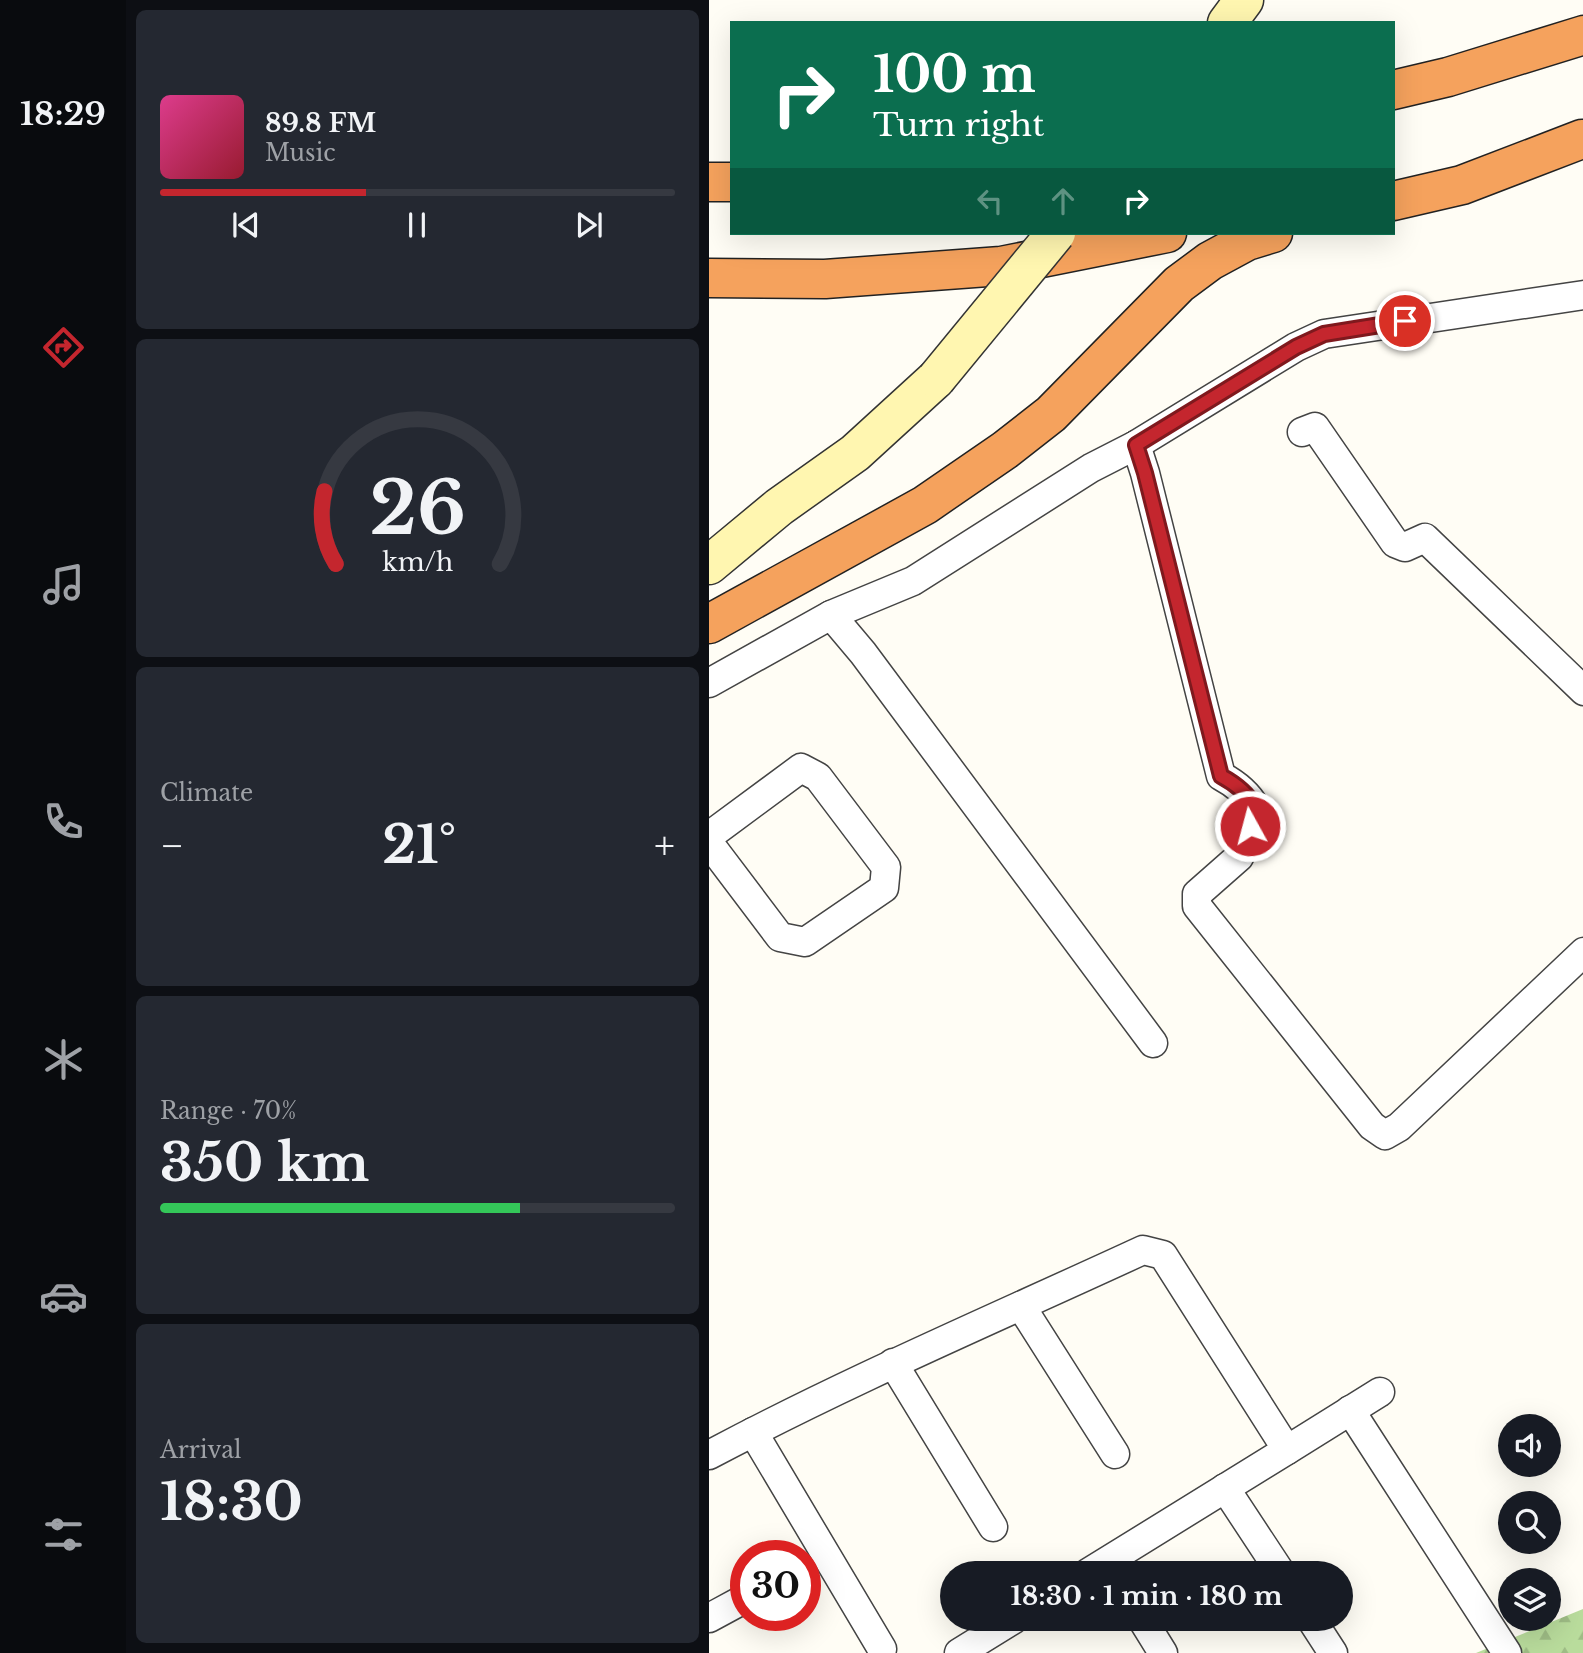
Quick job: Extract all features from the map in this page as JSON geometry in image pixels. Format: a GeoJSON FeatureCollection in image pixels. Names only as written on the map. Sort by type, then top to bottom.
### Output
{"type":"FeatureCollection","features":[{"type":"Feature","properties":{"kind":"highway"},"geometry":{"type":"LineString","coordinates":[[1395,90],[1448,77],[1583,35]]}},
{"type":"Feature","properties":{"kind":"highway"},"geometry":{"type":"LineString","coordinates":[[1395,179],[1465,161],[1583,139]]}},
{"type":"Feature","properties":{"kind":"highway"},"geometry":{"type":"LineString","coordinates":[[1395,201],[1462,185],[1583,139]]}},
{"type":"Feature","properties":{"kind":"highway"},"geometry":{"type":"LineString","coordinates":[[709,182],[730,182]]}},
{"type":"Feature","properties":{"kind":"highway"},"geometry":{"type":"LineString","coordinates":[[709,278],[825,279],[1001,266],[1157,235]]}},
{"type":"Feature","properties":{"kind":"highway"},"geometry":{"type":"LineString","coordinates":[[709,624],[925,505],[1005,450],[1051,414],[1179,284],[1210,261],[1247,241],[1266,235]]}},
{"type":"Feature","properties":{"kind":"main road"},"geometry":{"type":"LineString","coordinates":[[1228,21],[1244,0]]}},
{"type":"Feature","properties":{"kind":"main road"},"geometry":{"type":"LineString","coordinates":[[709,565],[778,507],[855,453],[936,379],[1054,235]]}},
{"type":"Feature","properties":{"kind":"street"},"geometry":{"type":"LineString","coordinates":[[709,683],[831,615],[913,581],[1091,468],[1136,445],[1296,347],[1324,334],[1583,295]]}},
{"type":"Feature","properties":{"kind":"street"},"geometry":{"type":"LineString","coordinates":[[1302,432],[1315,427],[1395,543],[1405,547],[1425,538],[1583,691]]}},
{"type":"Feature","properties":{"kind":"street"},"geometry":{"type":"LineString","coordinates":[[1136,445],[1221,776],[1251,799],[1255,807],[1239,857],[1197,894],[1197,906],[1372,1126],[1385,1135],[1399,1127],[1583,952]]}},
{"type":"Feature","properties":{"kind":"street"},"geometry":{"type":"LineString","coordinates":[[831,615],[863,653],[1153,1043]]}},
{"type":"Feature","properties":{"kind":"street"},"geometry":{"type":"LineString","coordinates":[[709,836],[801,768],[818,777],[886,867],[883,888],[805,942],[780,937],[709,843]]}},
{"type":"Feature","properties":{"kind":"street"},"geometry":{"type":"LineString","coordinates":[[709,1455],[893,1363],[1143,1250],[1163,1255],[1287,1450]]}},
{"type":"Feature","properties":{"kind":"street"},"geometry":{"type":"LineString","coordinates":[[1021,1306],[1115,1454]]}},
{"type":"Feature","properties":{"kind":"street"},"geometry":{"type":"LineString","coordinates":[[893,1363],[993,1527]]}},
{"type":"Feature","properties":{"kind":"street"},"geometry":{"type":"LineString","coordinates":[[1116,1561],[1225,1488],[1380,1392]]}},
{"type":"Feature","properties":{"kind":"street"},"geometry":{"type":"LineString","coordinates":[[1350,1410],[1507,1653]]}},
{"type":"Feature","properties":{"kind":"street"},"geometry":{"type":"LineString","coordinates":[[753,1432],[806,1540]]}},
{"type":"Feature","properties":{"kind":"street"},"geometry":{"type":"LineString","coordinates":[[1225,1488],[1273,1561]]}},
{"type":"Feature","properties":{"kind":"street"},"geometry":{"type":"LineString","coordinates":[[821,1567],[882,1649]]}},
{"type":"Feature","properties":{"kind":"street"},"geometry":{"type":"LineString","coordinates":[[709,1618],[730,1607]]}},
{"type":"Feature","properties":{"kind":"street"},"geometry":{"type":"LineString","coordinates":[[975,1649],[998,1631]]}},
{"type":"Feature","properties":{"kind":"street"},"geometry":{"type":"LineString","coordinates":[[1149,1631],[1163,1653]]}},
{"type":"Feature","properties":{"kind":"street"},"geometry":{"type":"LineString","coordinates":[[1319,1631],[1333,1653]]}},
{"type":"Feature","properties":{"kind":"green space"},"geometry":{"type":"Polygon","coordinates":[[[1583,1609],[1583,1653],[1476,1653],[1530,1631],[1561,1631],[1561,1618],[1583,1609]]]}},
{"type":"Feature","properties":{"kind":"route"},"geometry":{"type":"LineString","coordinates":[[1250,826],[1255,807],[1251,799],[1221,776],[1136,445],[1296,347],[1324,334],[1405,321]]}}]}
